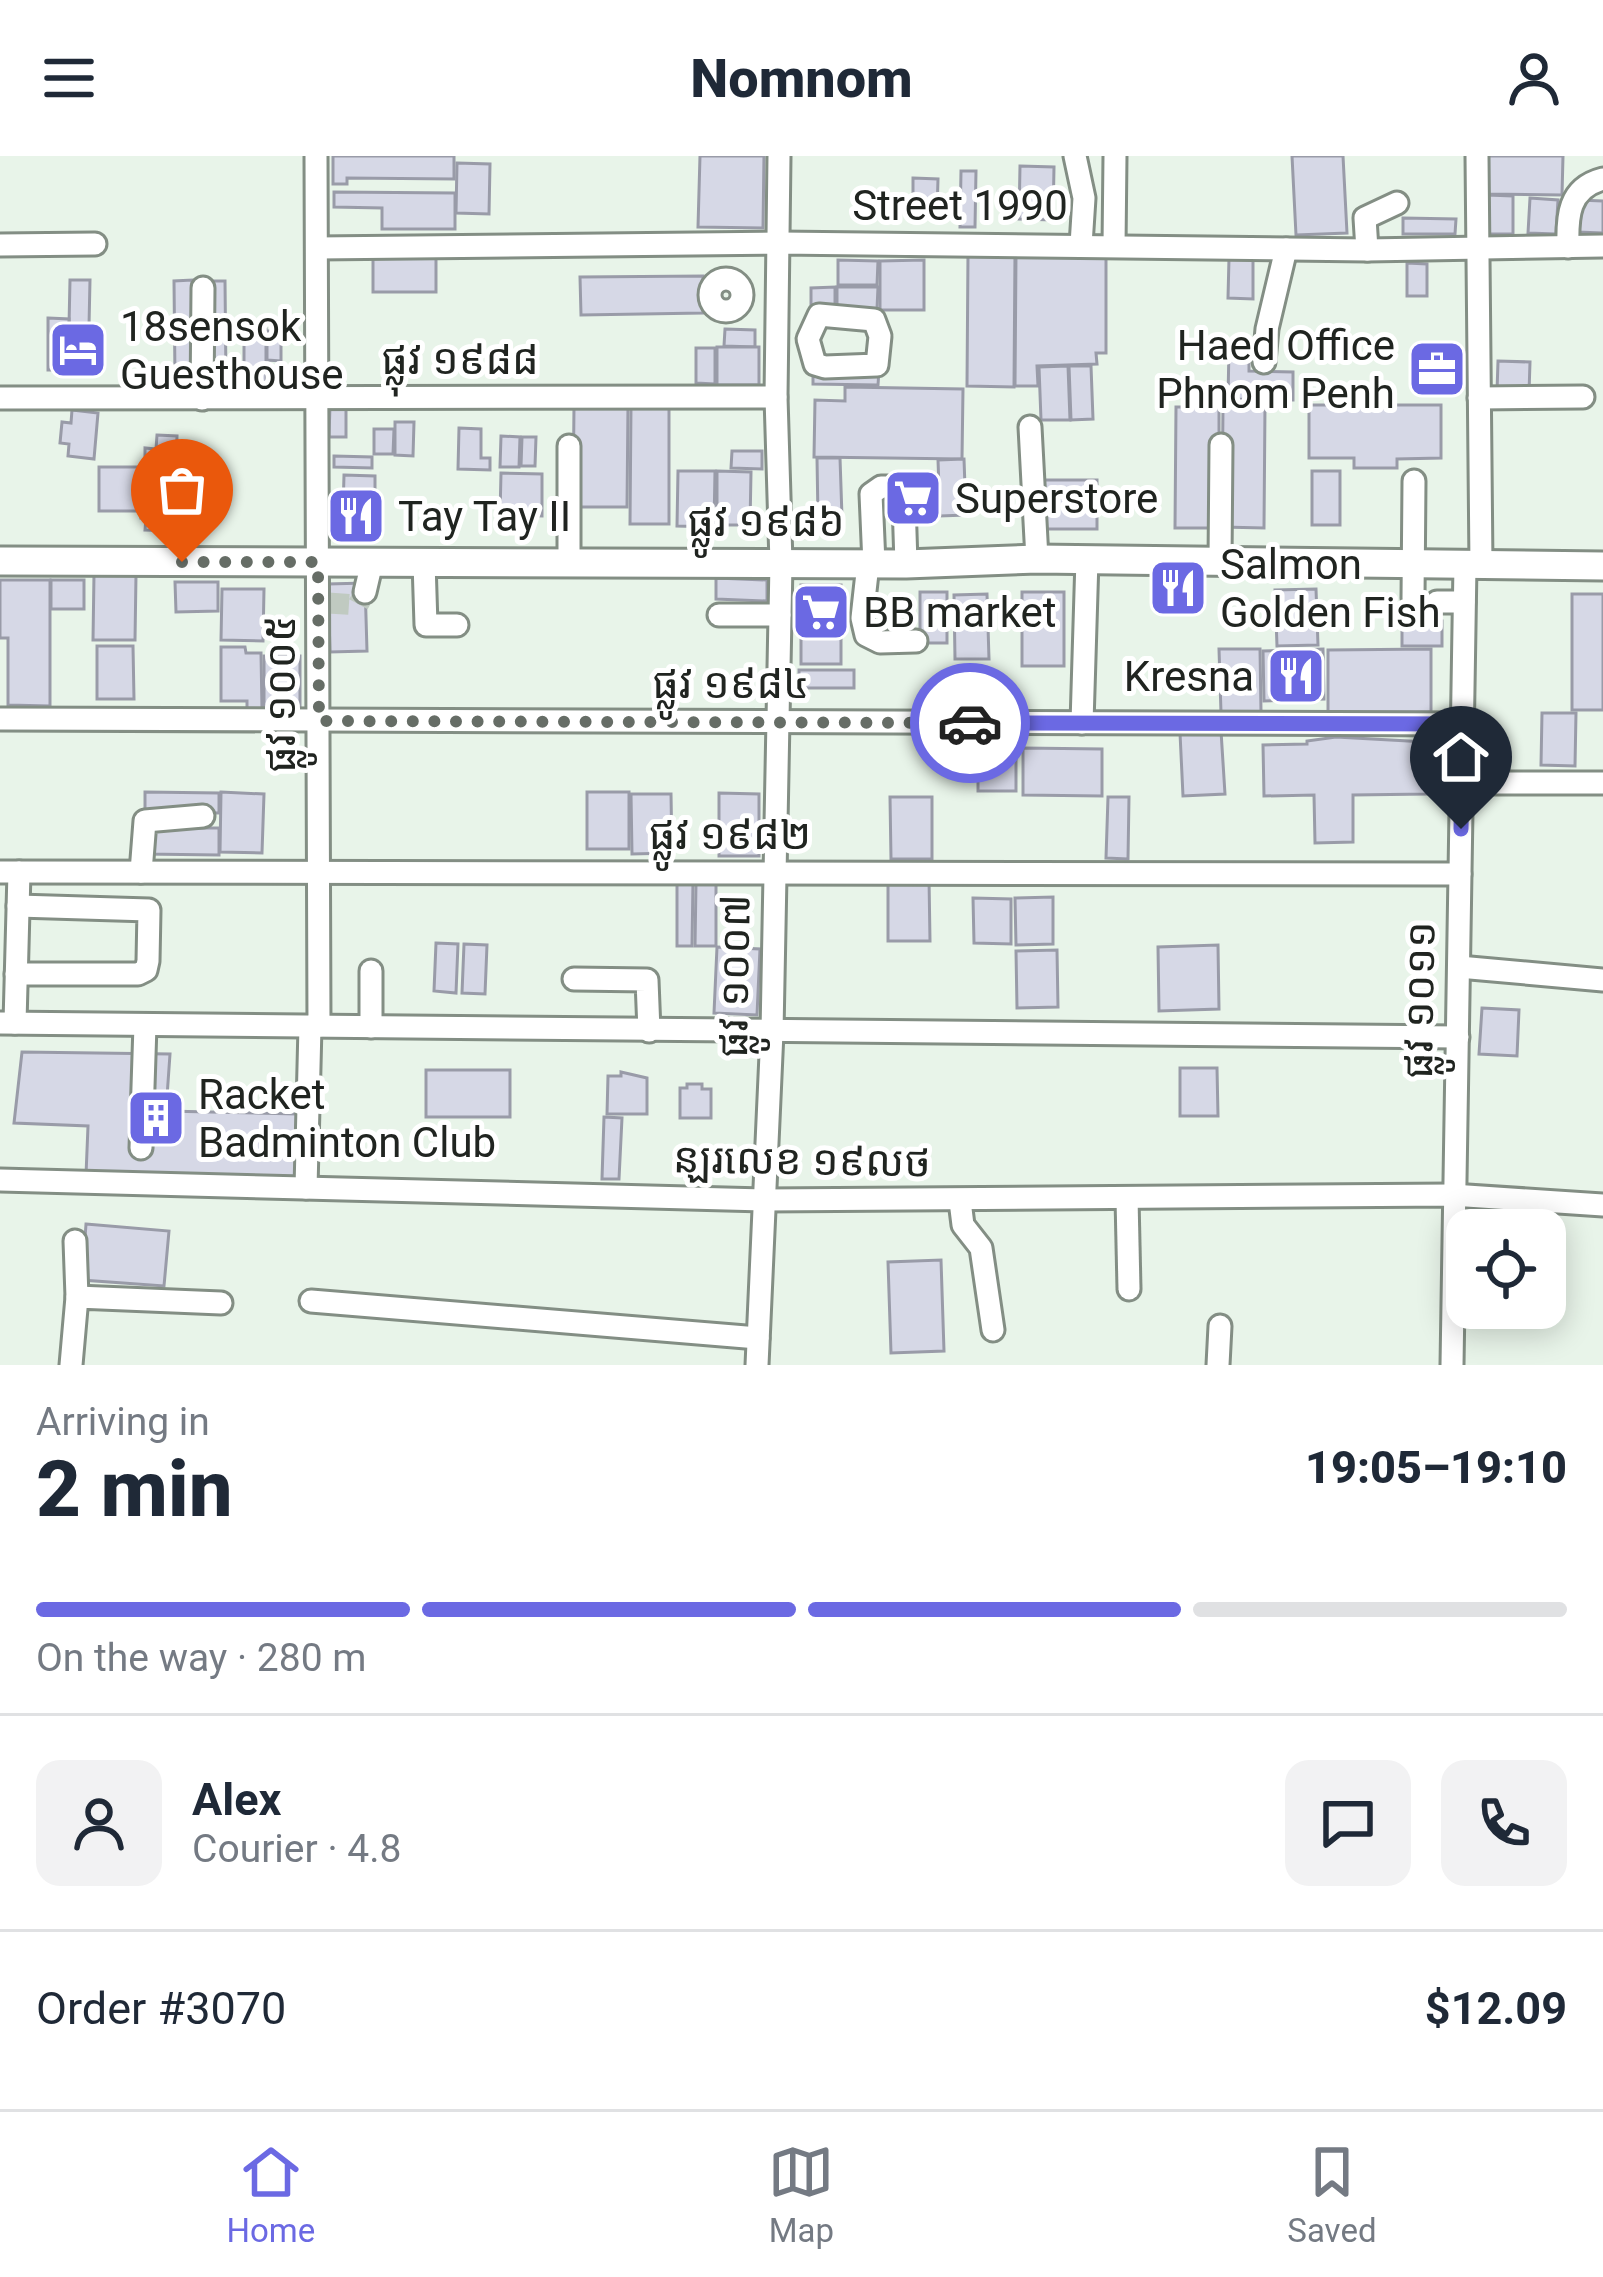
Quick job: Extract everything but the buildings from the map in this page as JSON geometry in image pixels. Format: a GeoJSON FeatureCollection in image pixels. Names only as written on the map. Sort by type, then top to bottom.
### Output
{"type":"FeatureCollection","features":[{"type":"Feature","properties":{"kind":"main road","name":"ផ្លូវ ១៩៨៦"},"geometry":{"type":"LineString","coordinates":[[0,561],[906,564],[1036,559],[1603,566]]}},
{"type":"Feature","properties":{"kind":"street","name":"ផ្លូវ ១០០៥"},"geometry":{"type":"LineString","coordinates":[[306,1188],[320,872],[323,601],[318,562],[316,156]]}},
{"type":"Feature","properties":{"kind":"street","name":"ផ្លូវ ១០០៧"},"geometry":{"type":"LineString","coordinates":[[757,1365],[772,1032],[781,563],[776,397],[779,156]]}},
{"type":"Feature","properties":{"kind":"street"},"geometry":{"type":"LineString","coordinates":[[1075,156],[1084,198],[1081,245]]}},
{"type":"Feature","properties":{"kind":"street"},"geometry":{"type":"LineString","coordinates":[[1114,245],[1115,156]]}},
{"type":"Feature","properties":{"kind":"street","name":"ផ្លូវ ១០១១"},"geometry":{"type":"LineString","coordinates":[[1451,1365],[1464,602],[1473,565],[1479,398],[1477,156]]}},
{"type":"Feature","properties":{"kind":"street"},"geometry":{"type":"LineString","coordinates":[[1568,247],[1570,208],[1581,189],[1603,179]]}},
{"type":"Feature","properties":{"kind":"street"},"geometry":{"type":"LineString","coordinates":[[1367,250],[1365,218],[1397,202]]}},
{"type":"Feature","properties":{"kind":"street","name":"Street 1990"},"geometry":{"type":"LineString","coordinates":[[316,248],[780,243],[1367,250],[1603,246]]}},
{"type":"Feature","properties":{"kind":"street"},"geometry":{"type":"LineString","coordinates":[[0,245],[95,244]]}},
{"type":"Feature","properties":{"kind":"street"},"geometry":{"type":"LineString","coordinates":[[1264,362],[1286,249]]}},
{"type":"Feature","properties":{"kind":"street"},"geometry":{"type":"LineString","coordinates":[[202,399],[203,288]]}},
{"type":"Feature","properties":{"kind":"street"},"geometry":{"type":"LineString","coordinates":[[743,296],[778,298]]}},
{"type":"Feature","properties":{"kind":"street"},"geometry":{"type":"LineString","coordinates":[[778,339],[808,339]]}},
{"type":"Feature","properties":{"kind":"street","name":"ផ្លុវ ១៩៨៨"},"geometry":{"type":"LineString","coordinates":[[0,398],[776,397]]}},
{"type":"Feature","properties":{"kind":"street"},"geometry":{"type":"LineString","coordinates":[[1479,398],[1582,397]]}},
{"type":"Feature","properties":{"kind":"street"},"geometry":{"type":"LineString","coordinates":[[1030,427],[1036,559]]}},
{"type":"Feature","properties":{"kind":"street"},"geometry":{"type":"LineString","coordinates":[[1220,561],[1221,445]]}},
{"type":"Feature","properties":{"kind":"street"},"geometry":{"type":"LineString","coordinates":[[569,446],[569,563]]}},
{"type":"Feature","properties":{"kind":"street"},"geometry":{"type":"LineString","coordinates":[[1414,481],[1413,598],[1464,602]]}},
{"type":"Feature","properties":{"kind":"street"},"geometry":{"type":"LineString","coordinates":[[906,564],[904,501],[892,488],[880,487],[871,494],[871,564],[862,618],[866,635],[880,641],[916,641]]}},
{"type":"Feature","properties":{"kind":"street"},"geometry":{"type":"LineString","coordinates":[[1082,723],[1087,560]]}},
{"type":"Feature","properties":{"kind":"street"},"geometry":{"type":"LineString","coordinates":[[365,592],[372,562]]}},
{"type":"Feature","properties":{"kind":"street"},"geometry":{"type":"LineString","coordinates":[[424,562],[425,625],[457,625]]}},
{"type":"Feature","properties":{"kind":"street"},"geometry":{"type":"LineString","coordinates":[[719,615],[780,615]]}},
{"type":"Feature","properties":{"kind":"street","name":"ផ្លូវ ១៩៨៤"},"geometry":{"type":"LineString","coordinates":[[0,719],[1463,724]]}},
{"type":"Feature","properties":{"kind":"street"},"geometry":{"type":"LineString","coordinates":[[1462,783],[1603,783]]}},
{"type":"Feature","properties":{"kind":"street"},"geometry":{"type":"LineString","coordinates":[[16,974],[138,974],[146,970],[145,821],[203,816]]}},
{"type":"Feature","properties":{"kind":"street"},"geometry":{"type":"LineString","coordinates":[[9,872],[18,906],[16,974],[8,1023],[1458,1036]]}},
{"type":"Feature","properties":{"kind":"street","name":"ផ្លូវ ១៩៨២"},"geometry":{"type":"LineString","coordinates":[[9,872],[1460,874]]}},
{"type":"Feature","properties":{"kind":"street"},"geometry":{"type":"LineString","coordinates":[[18,906],[149,910]]}},
{"type":"Feature","properties":{"kind":"street"},"geometry":{"type":"LineString","coordinates":[[1459,968],[1603,980]]}},
{"type":"Feature","properties":{"kind":"street"},"geometry":{"type":"LineString","coordinates":[[371,971],[371,1027]]}},
{"type":"Feature","properties":{"kind":"street"},"geometry":{"type":"LineString","coordinates":[[574,979],[647,980],[649,1030]]}},
{"type":"Feature","properties":{"kind":"street"},"geometry":{"type":"LineString","coordinates":[[141,1148],[145,1024]]}},
{"type":"Feature","properties":{"kind":"street","name":"ន្ឡរលេខ ១៩លថ"},"geometry":{"type":"LineString","coordinates":[[0,1180],[764,1200],[1452,1195],[1603,1205]]}},
{"type":"Feature","properties":{"kind":"street"},"geometry":{"type":"LineString","coordinates":[[1127,1198],[1129,1289]]}},
{"type":"Feature","properties":{"kind":"street"},"geometry":{"type":"LineString","coordinates":[[960,1201],[964,1225],[981,1248],[993,1330]]}},
{"type":"Feature","properties":{"kind":"street"},"geometry":{"type":"LineString","coordinates":[[71,1365],[77,1297],[75,1241]]}},
{"type":"Feature","properties":{"kind":"street"},"geometry":{"type":"LineString","coordinates":[[77,1297],[220,1303]]}},
{"type":"Feature","properties":{"kind":"street"},"geometry":{"type":"LineString","coordinates":[[311,1301],[758,1338]]}},
{"type":"Feature","properties":{"kind":"street"},"geometry":{"type":"LineString","coordinates":[[1218,1365],[1220,1326]]}},
{"type":"Feature","properties":{"kind":"tunnel"},"geometry":{"type":"LineString","coordinates":[[328,603],[358,605],[365,592]]}},
{"type":"Feature","properties":{"kind":"way so far"},"geometry":{"type":"LineString","coordinates":[[182,562],[318,562],[319,721],[970,723]]}},
{"type":"Feature","properties":{"kind":"place","name":"18sensok Guesthouse"},"geometry":{"type":"Point","coordinates":[78,350]}},
{"type":"Feature","properties":{"kind":"place","name":"Haed Office Phnom Penh"},"geometry":{"type":"Point","coordinates":[1437,369]}},
{"type":"Feature","properties":{"kind":"place","name":"Superstore"},"geometry":{"type":"Point","coordinates":[913,498]}},
{"type":"Feature","properties":{"kind":"place","name":"Tay Tay II"},"geometry":{"type":"Point","coordinates":[356,516]}},
{"type":"Feature","properties":{"kind":"place","name":"Salmon Golden Fish"},"geometry":{"type":"Point","coordinates":[1178,588]}},
{"type":"Feature","properties":{"kind":"place","name":"BB market"},"geometry":{"type":"Point","coordinates":[821,612]}},
{"type":"Feature","properties":{"kind":"place","name":"Kresna"},"geometry":{"type":"Point","coordinates":[1296,676]}},
{"type":"Feature","properties":{"kind":"place","name":"Racket Badminton Club"},"geometry":{"type":"Point","coordinates":[156,1118]}},
{"type":"Feature","properties":{"kind":"route"},"geometry":{"type":"LineString","coordinates":[[970,723],[1463,724],[1461,829]]}}]}
